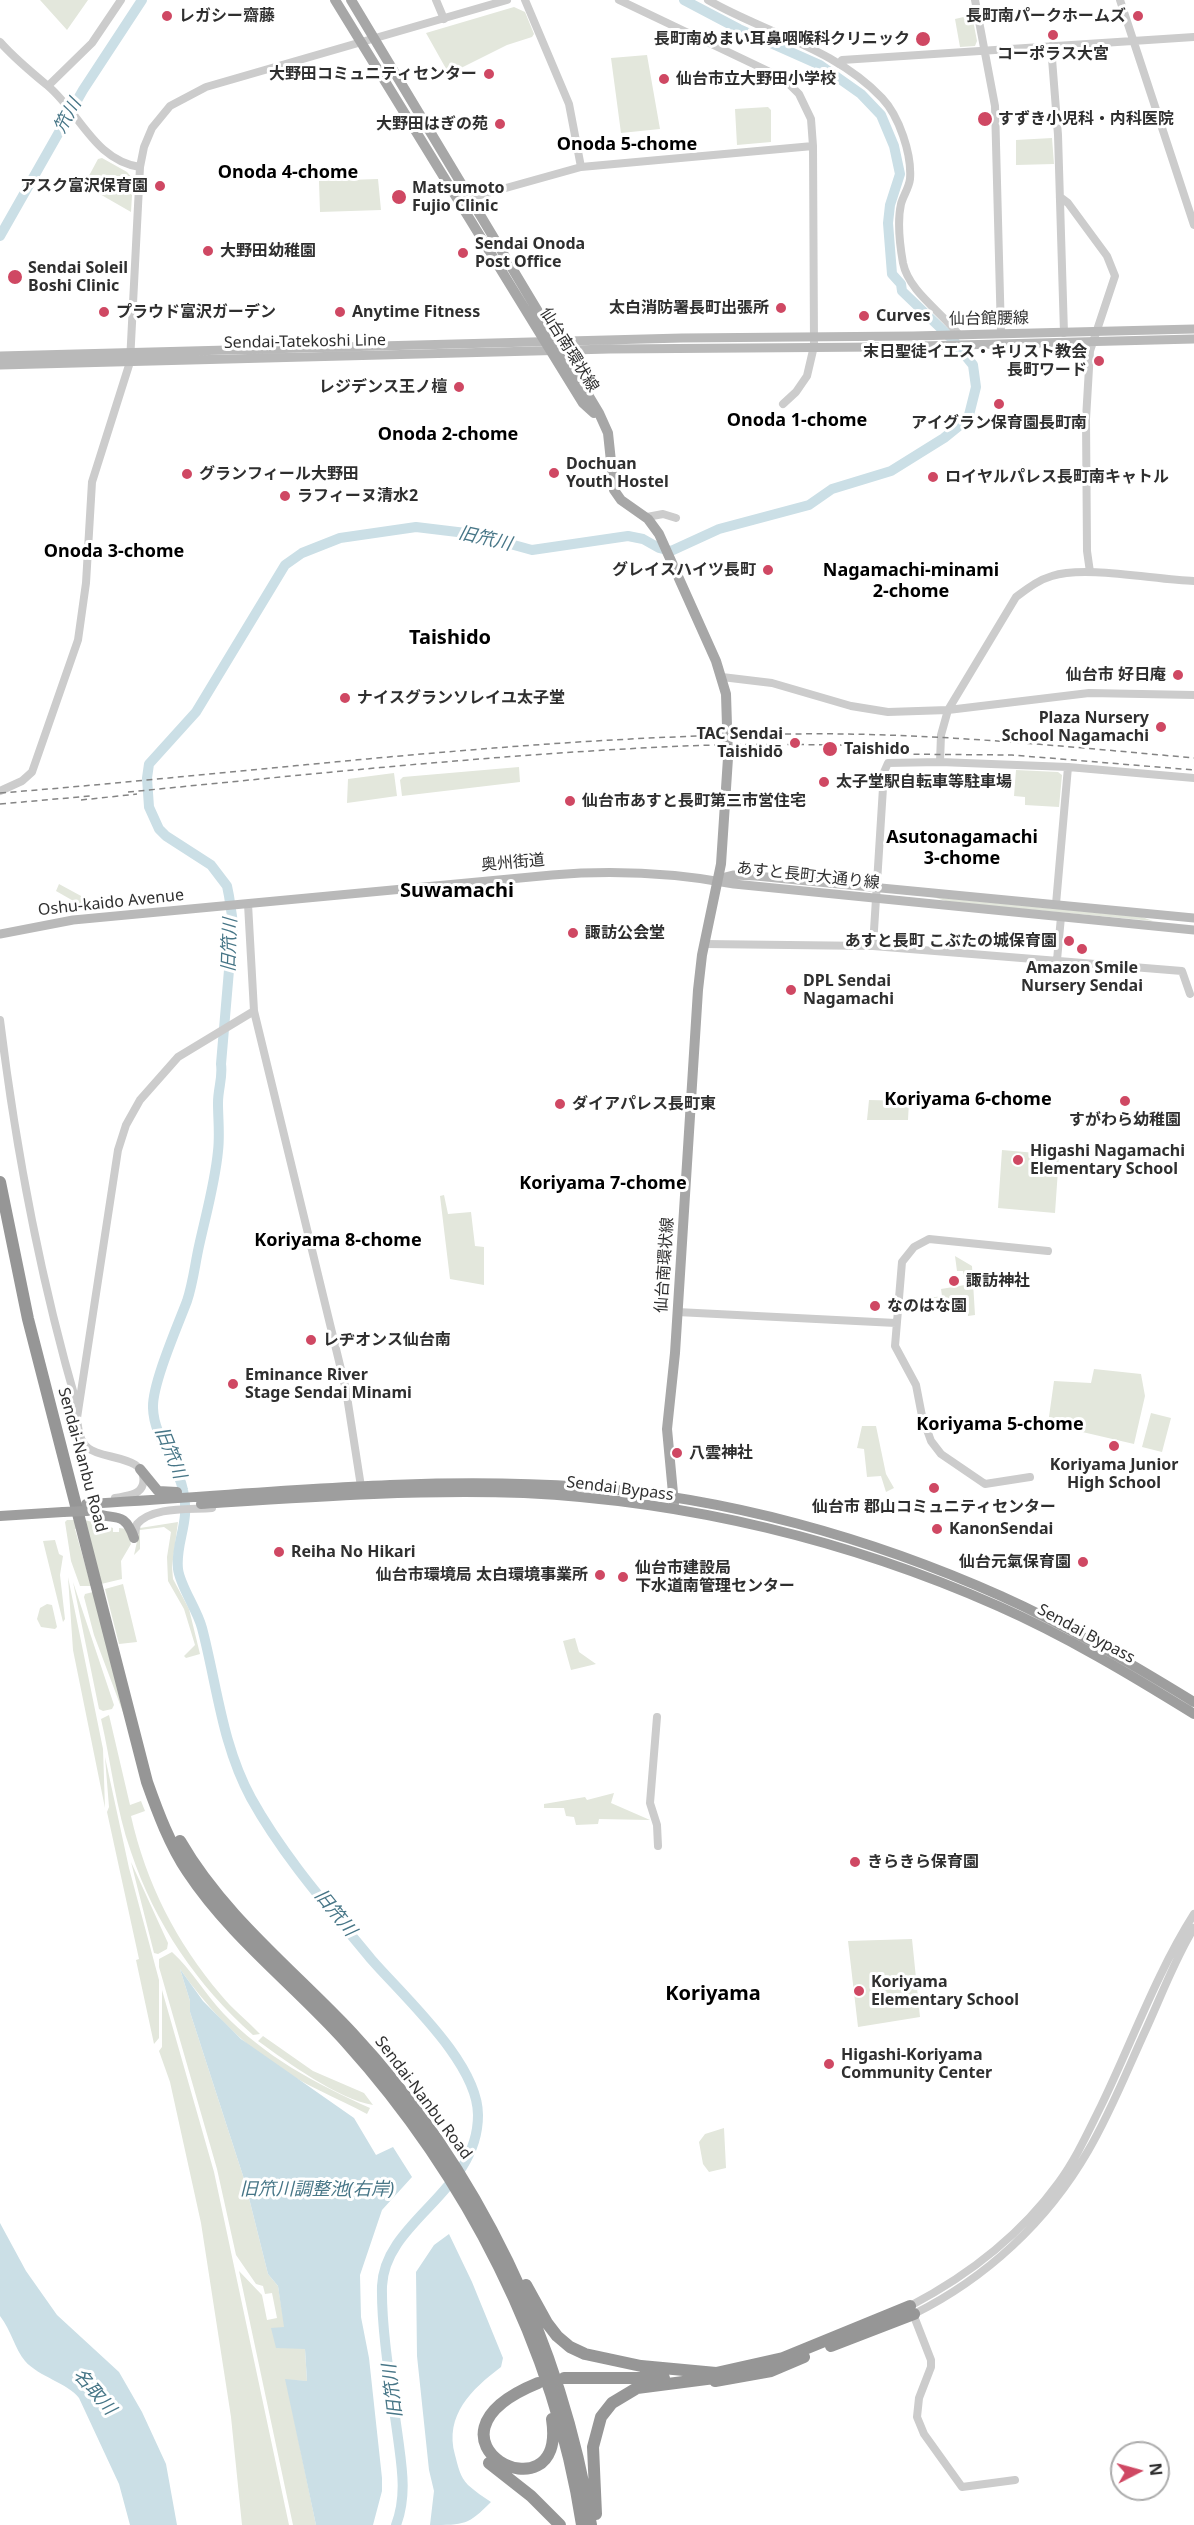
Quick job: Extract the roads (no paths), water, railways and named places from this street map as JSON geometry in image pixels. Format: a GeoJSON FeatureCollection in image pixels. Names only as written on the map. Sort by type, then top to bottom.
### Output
{"type":"FeatureCollection","features":[{"type":"Feature","properties":{"kind":"highway","name":"Sendai-Nanbu Road"},"geometry":{"type":"LineString","coordinates":[[0,1182],[28,1319],[137,1744],[159,1815],[188,1872],[225,1920],[362,2060],[447,2164],[467,2195],[513,2274],[543,2344],[574,2444],[591,2525]]}},
{"type":"Feature","properties":{"kind":"highway"},"geometry":{"type":"LineString","coordinates":[[140,1469],[154,1488],[169,1502]]}},
{"type":"Feature","properties":{"kind":"highway","name":"Sendai Bypass"},"geometry":{"type":"LineString","coordinates":[[210,1500],[247,1493],[530,1484],[584,1487],[674,1498],[768,1517],[831,1534],[944,1572],[1032,1611],[1137,1667],[1194,1702]]}},
{"type":"Feature","properties":{"kind":"highway","name":"Sendai Bypass"},"geometry":{"type":"LineString","coordinates":[[210,1500],[272,1501],[362,1491],[522,1493],[612,1501],[739,1522],[842,1547],[998,1606],[1070,1641],[1194,1714]]}},
{"type":"Feature","properties":{"kind":"highway"},"geometry":{"type":"LineString","coordinates":[[0,1510],[210,1500]]}},
{"type":"Feature","properties":{"kind":"highway"},"geometry":{"type":"LineString","coordinates":[[89,1507],[98,1514],[120,1517],[128,1524],[134,1538]]}},
{"type":"Feature","properties":{"kind":"highway"},"geometry":{"type":"LineString","coordinates":[[0,1516],[57,1509]]}},
{"type":"Feature","properties":{"kind":"highway","name":"Sendai-Nanbu Road"},"geometry":{"type":"LineString","coordinates":[[467,2195],[534,2348],[551,2396],[582,2525]]}},
{"type":"Feature","properties":{"kind":"highway"},"geometry":{"type":"LineString","coordinates":[[467,2195],[494,2227],[547,2323],[570,2347],[605,2360],[702,2375],[718,2384],[774,2376],[813,2349],[912,2310]]}},
{"type":"Feature","properties":{"kind":"highway"},"geometry":{"type":"LineString","coordinates":[[500,2269],[551,2412],[553,2433],[548,2452],[539,2463],[518,2469],[504,2466],[493,2458],[487,2447],[486,2424],[501,2404],[537,2381],[506,2393],[487,2411],[479,2428],[480,2443],[490,2464],[531,2496],[560,2525]]}},
{"type":"Feature","properties":{"kind":"highway"},"geometry":{"type":"LineString","coordinates":[[596,2525],[593,2447],[602,2417],[612,2403],[637,2388],[702,2375],[729,2361],[813,2349]]}},
{"type":"Feature","properties":{"kind":"highway"},"geometry":{"type":"LineString","coordinates":[[563,2375],[702,2375]]}},
{"type":"Feature","properties":{"kind":"main road","name":"仙台南環状線"},"geometry":{"type":"LineString","coordinates":[[335,0],[553,346]]}},
{"type":"Feature","properties":{"kind":"main road","name":"仙台南環状線"},"geometry":{"type":"LineString","coordinates":[[351,0],[470,198],[583,403],[603,424],[614,490],[621,500],[646,517],[659,534],[722,677],[728,726],[721,864],[704,944],[696,1014],[677,1312],[667,1429],[675,1510]]}},
{"type":"Feature","properties":{"kind":"main road","name":"仙台館腰線"},"geometry":{"type":"LineString","coordinates":[[553,346],[815,342],[948,345],[1194,328]]}},
{"type":"Feature","properties":{"kind":"main road","name":"仙台館腰線"},"geometry":{"type":"LineString","coordinates":[[815,342],[938,335],[1064,333],[1194,339]]}},
{"type":"Feature","properties":{"kind":"main road","name":"Sendai-Tatekoshi Line"},"geometry":{"type":"LineString","coordinates":[[0,356],[130,357],[553,346]]}},
{"type":"Feature","properties":{"kind":"main road","name":"Sendai-Tatekoshi Line"},"geometry":{"type":"LineString","coordinates":[[0,365],[130,357]]}},
{"type":"Feature","properties":{"kind":"main road","name":"奥州街道"},"geometry":{"type":"LineString","coordinates":[[226,906],[575,873],[623,872],[717,879]]}},
{"type":"Feature","properties":{"kind":"main road","name":"あすと長町大通り線"},"geometry":{"type":"LineString","coordinates":[[717,879],[735,875],[1060,917],[1194,930]]}},
{"type":"Feature","properties":{"kind":"main road","name":"あすと長町大通り線"},"geometry":{"type":"LineString","coordinates":[[877,893],[1056,904],[1194,918]]}},
{"type":"Feature","properties":{"kind":"main road","name":"Oshu-kaido Avenue"},"geometry":{"type":"LineString","coordinates":[[0,934],[73,920],[226,906]]}},
{"type":"Feature","properties":{"kind":"street"},"geometry":{"type":"LineString","coordinates":[[48,86],[92,43],[121,0]]}},
{"type":"Feature","properties":{"kind":"street"},"geometry":{"type":"LineString","coordinates":[[436,0],[444,19]]}},
{"type":"Feature","properties":{"kind":"street"},"geometry":{"type":"LineString","coordinates":[[0,791],[22,781],[32,772],[76,648],[86,583],[92,482],[130,357],[140,167],[152,128],[160,117],[180,99],[220,83],[507,0]]}},
{"type":"Feature","properties":{"kind":"street"},"geometry":{"type":"LineString","coordinates":[[525,0],[569,104],[581,168]]}},
{"type":"Feature","properties":{"kind":"street"},"geometry":{"type":"LineString","coordinates":[[619,0],[749,62],[790,85],[807,110],[813,146],[815,342],[807,376],[796,392],[783,404]]}},
{"type":"Feature","properties":{"kind":"street"},"geometry":{"type":"LineString","coordinates":[[708,0],[838,64],[882,98],[895,117],[910,170],[909,183],[899,218],[903,264],[915,287],[957,335]]}},
{"type":"Feature","properties":{"kind":"street"},"geometry":{"type":"LineString","coordinates":[[975,0],[995,106],[1001,334]]}},
{"type":"Feature","properties":{"kind":"street"},"geometry":{"type":"LineString","coordinates":[[1120,0],[1194,225]]}},
{"type":"Feature","properties":{"kind":"street"},"geometry":{"type":"LineString","coordinates":[[838,64],[842,60],[1194,37]]}},
{"type":"Feature","properties":{"kind":"street"},"geometry":{"type":"LineString","coordinates":[[0,42],[26,70],[48,86],[107,154],[123,164],[140,167]]}},
{"type":"Feature","properties":{"kind":"street"},"geometry":{"type":"LineString","coordinates":[[1051,46],[1060,197],[1064,333]]}},
{"type":"Feature","properties":{"kind":"street"},"geometry":{"type":"LineString","coordinates":[[470,198],[581,168],[813,146]]}},
{"type":"Feature","properties":{"kind":"street"},"geometry":{"type":"LineString","coordinates":[[1060,197],[1068,203],[1113,268],[1115,281],[1090,351],[1086,420],[1087,551],[1090,572]]}},
{"type":"Feature","properties":{"kind":"street"},"geometry":{"type":"LineString","coordinates":[[646,517],[663,514],[676,518]]}},
{"type":"Feature","properties":{"kind":"street"},"geometry":{"type":"LineString","coordinates":[[940,762],[941,735],[948,710],[1016,597],[1033,584],[1053,575],[1090,572],[1147,579],[1194,581]]}},
{"type":"Feature","properties":{"kind":"street"},"geometry":{"type":"LineString","coordinates":[[722,677],[772,684],[867,709],[911,712],[948,710],[1089,693],[1194,695]]}},
{"type":"Feature","properties":{"kind":"street"},"geometry":{"type":"LineString","coordinates":[[873,946],[886,765],[891,762],[1068,767],[1194,778]]}},
{"type":"Feature","properties":{"kind":"street"},"geometry":{"type":"LineString","coordinates":[[1056,904],[1068,767]]}},
{"type":"Feature","properties":{"kind":"street"},"geometry":{"type":"LineString","coordinates":[[244,904],[254,1011],[346,1390],[362,1491]]}},
{"type":"Feature","properties":{"kind":"street"},"geometry":{"type":"LineString","coordinates":[[1057,960],[1060,917]]}},
{"type":"Feature","properties":{"kind":"street"},"geometry":{"type":"LineString","coordinates":[[704,944],[873,946],[1182,971],[1191,994]]}},
{"type":"Feature","properties":{"kind":"street"},"geometry":{"type":"LineString","coordinates":[[78,1408],[118,1150],[124,1130],[140,1100],[169,1066],[189,1049],[254,1011]]}},
{"type":"Feature","properties":{"kind":"street"},"geometry":{"type":"LineString","coordinates":[[0,1020],[12,1117],[35,1243],[78,1408],[80,1434],[89,1449],[134,1464],[140,1469],[143,1485],[134,1494],[89,1507]]}},
{"type":"Feature","properties":{"kind":"street"},"geometry":{"type":"LineString","coordinates":[[1030,1477],[985,1484],[941,1454],[925,1427],[914,1380],[895,1346],[896,1323],[902,1262],[921,1243],[929,1239],[1048,1251]]}},
{"type":"Feature","properties":{"kind":"street"},"geometry":{"type":"LineString","coordinates":[[677,1312],[896,1323]]}},
{"type":"Feature","properties":{"kind":"street"},"geometry":{"type":"LineString","coordinates":[[134,1538],[140,1520],[169,1502],[210,1500]]}},
{"type":"Feature","properties":{"kind":"street"},"geometry":{"type":"LineString","coordinates":[[657,1717],[650,1803],[657,1825],[658,1846]]}},
{"type":"Feature","properties":{"kind":"street"},"geometry":{"type":"LineString","coordinates":[[912,2310],[971,2270],[1008,2241],[1032,2217],[1060,2181],[1081,2147],[1164,1968],[1194,1914]]}},
{"type":"Feature","properties":{"kind":"street"},"geometry":{"type":"LineString","coordinates":[[912,2310],[977,2276],[1027,2233],[1066,2185],[1102,2124],[1194,1928]]}},
{"type":"Feature","properties":{"kind":"street"},"geometry":{"type":"LineString","coordinates":[[912,2310],[931,2360],[917,2407],[917,2417],[924,2433],[962,2487],[1015,2480]]}},
{"type":"Feature","properties":{"kind":"water","name":"旧笊川調整池(右岸)"},"geometry":{"type":"Polygon","coordinates":[[[180,1969],[203,2001],[241,2039],[354,2118],[376,2155],[393,2147],[412,2177],[382,2210],[360,2275],[361,2317],[369,2358],[382,2478],[382,2491],[373,2525],[316,2525],[285,2379],[307,2381],[305,2349],[276,2348],[271,2328],[284,2327],[278,2286],[268,2274],[245,2182],[190,2012],[190,2001],[180,1969]]]}},
{"type":"Feature","properties":{"kind":"water","name":"名取川"},"geometry":{"type":"Polygon","coordinates":[[[0,2223],[26,2271],[57,2315],[119,2372],[142,2412],[166,2464],[177,2525],[130,2525],[119,2484],[79,2398],[68,2388],[31,2367],[22,2356],[0,2316],[0,2223]]]}},
{"type":"Feature","properties":{"kind":"water"},"geometry":{"type":"Polygon","coordinates":[[[449,2234],[472,2282],[503,2358],[501,2367],[480,2384],[463,2404],[453,2427],[455,2455],[461,2475],[468,2485],[491,2502],[465,2522],[430,2525],[434,2491],[429,2470],[417,2356],[416,2272],[434,2245],[449,2234]]]}},
{"type":"Feature","properties":{"kind":"waterway","name":"笊川"},"geometry":{"type":"LineString","coordinates":[[0,236],[83,90],[142,0]]}},
{"type":"Feature","properties":{"kind":"waterway","name":"旧笊川"},"geometry":{"type":"LineString","coordinates":[[396,2525],[402,2503],[402,2471],[385,2342],[382,2286],[387,2263],[398,2242],[448,2186],[463,2165],[474,2142],[478,2115],[475,2095],[453,2053],[307,1881],[277,1840],[251,1798],[233,1757],[202,1628],[179,1576],[178,1559],[185,1501],[180,1479],[157,1429],[153,1408],[161,1370],[189,1294],[215,1175],[219,1139],[218,1098],[233,923],[227,886],[211,865],[159,829],[149,807],[147,778],[149,764],[196,712],[285,565],[302,553],[340,538],[416,527],[474,534],[532,550],[628,536],[643,539],[659,548],[671,551],[719,529],[809,505],[832,489],[891,471],[944,438],[965,421],[969,415],[976,387],[973,365],[952,339],[902,291],[901,284],[892,274],[888,223],[890,205],[900,174],[894,146],[881,115],[861,94],[820,65],[739,29],[684,0]]}},
{"type":"Feature","properties":{"kind":"railway"},"geometry":{"type":"LineString","coordinates":[[0,793],[395,756],[692,736],[893,735],[1194,758]]}},
{"type":"Feature","properties":{"kind":"railway"},"geometry":{"type":"LineString","coordinates":[[128,792],[545,754],[684,746],[790,744],[897,746]]}},
{"type":"Feature","properties":{"kind":"railway"},"geometry":{"type":"LineString","coordinates":[[882,754],[1012,755],[1194,770]]}},
{"type":"Feature","properties":{"kind":"railway"},"geometry":{"type":"LineString","coordinates":[[81,800],[137,794]]}},
{"type":"Feature","properties":{"kind":"railway"},"geometry":{"type":"LineString","coordinates":[[0,804],[90,796]]}},
{"type":"Feature","properties":{"kind":"place","name":"レガシー齋藤"},"geometry":{"type":"Point","coordinates":[167,16]}},
{"type":"Feature","properties":{"kind":"place","name":"長町南パークホームズ"},"geometry":{"type":"Point","coordinates":[1138,16]}},
{"type":"Feature","properties":{"kind":"place","name":"コーポラス大宮"},"geometry":{"type":"Point","coordinates":[1053,35]}},
{"type":"Feature","properties":{"kind":"place","name":"長町南めまい耳鼻咽喉科クリニック"},"geometry":{"type":"Point","coordinates":[923,39]}},
{"type":"Feature","properties":{"kind":"place","name":"大野田コミュニティセンター"},"geometry":{"type":"Point","coordinates":[489,74]}},
{"type":"Feature","properties":{"kind":"place","name":"仙台市立大野田小学校"},"geometry":{"type":"Point","coordinates":[664,79]}},
{"type":"Feature","properties":{"kind":"place","name":"すずき小児科・内科医院"},"geometry":{"type":"Point","coordinates":[985,119]}},
{"type":"Feature","properties":{"kind":"place","name":"大野田はぎの苑"},"geometry":{"type":"Point","coordinates":[500,124]}},
{"type":"Feature","properties":{"kind":"place","name":"アスク富沢保育園"},"geometry":{"type":"Point","coordinates":[160,186]}},
{"type":"Feature","properties":{"kind":"place","name":"Matsumoto Fujio Clinic"},"geometry":{"type":"Point","coordinates":[399,197]}},
{"type":"Feature","properties":{"kind":"place","name":"大野田幼稚園"},"geometry":{"type":"Point","coordinates":[208,251]}},
{"type":"Feature","properties":{"kind":"place","name":"Sendai Onoda Post Office"},"geometry":{"type":"Point","coordinates":[463,253]}},
{"type":"Feature","properties":{"kind":"place","name":"Sendai Soleil Boshi Clinic"},"geometry":{"type":"Point","coordinates":[15,277]}},
{"type":"Feature","properties":{"kind":"place","name":"太白消防署長町出張所"},"geometry":{"type":"Point","coordinates":[781,308]}},
{"type":"Feature","properties":{"kind":"place","name":"プラウド富沢ガーデン"},"geometry":{"type":"Point","coordinates":[104,312]}},
{"type":"Feature","properties":{"kind":"place","name":"Anytime Fitness"},"geometry":{"type":"Point","coordinates":[340,312]}},
{"type":"Feature","properties":{"kind":"place","name":"Curves"},"geometry":{"type":"Point","coordinates":[864,316]}},
{"type":"Feature","properties":{"kind":"place","name":"末日聖徒イエス・キリスト教会 長町ワード"},"geometry":{"type":"Point","coordinates":[1099,361]}},
{"type":"Feature","properties":{"kind":"place","name":"レジデンス王ノ檀"},"geometry":{"type":"Point","coordinates":[459,387]}},
{"type":"Feature","properties":{"kind":"place","name":"アイグラン保育園長町南"},"geometry":{"type":"Point","coordinates":[999,404]}},
{"type":"Feature","properties":{"kind":"place","name":"Dochuan Youth Hostel"},"geometry":{"type":"Point","coordinates":[554,473]}},
{"type":"Feature","properties":{"kind":"place","name":"グランフィール大野田"},"geometry":{"type":"Point","coordinates":[187,474]}},
{"type":"Feature","properties":{"kind":"place","name":"ロイヤルパレス長町南キャトル"},"geometry":{"type":"Point","coordinates":[933,477]}},
{"type":"Feature","properties":{"kind":"place","name":"ラフィーヌ清水2"},"geometry":{"type":"Point","coordinates":[285,496]}},
{"type":"Feature","properties":{"kind":"place","name":"グレイスハイツ長町"},"geometry":{"type":"Point","coordinates":[768,570]}},
{"type":"Feature","properties":{"kind":"place","name":"仙台市 好日庵"},"geometry":{"type":"Point","coordinates":[1178,675]}},
{"type":"Feature","properties":{"kind":"place","name":"ナイスグランソレイユ太子堂"},"geometry":{"type":"Point","coordinates":[345,698]}},
{"type":"Feature","properties":{"kind":"place","name":"Plaza Nursery School Nagamachi"},"geometry":{"type":"Point","coordinates":[1161,727]}},
{"type":"Feature","properties":{"kind":"place","name":"TAC Sendai Taishidō"},"geometry":{"type":"Point","coordinates":[795,743]}},
{"type":"Feature","properties":{"kind":"place","name":"Taishido"},"geometry":{"type":"Point","coordinates":[830,749]}},
{"type":"Feature","properties":{"kind":"place","name":"太子堂駅自転車等駐車場"},"geometry":{"type":"Point","coordinates":[824,782]}},
{"type":"Feature","properties":{"kind":"place","name":"仙台市あすと長町第三市営住宅"},"geometry":{"type":"Point","coordinates":[570,801]}},
{"type":"Feature","properties":{"kind":"place","name":"諏訪公会堂"},"geometry":{"type":"Point","coordinates":[573,933]}},
{"type":"Feature","properties":{"kind":"place","name":"あすと長町 こぶたの城保育園"},"geometry":{"type":"Point","coordinates":[1069,941]}},
{"type":"Feature","properties":{"kind":"place","name":"Amazon Smile Nursery Sendai"},"geometry":{"type":"Point","coordinates":[1082,949]}},
{"type":"Feature","properties":{"kind":"place","name":"DPL Sendai Nagamachi"},"geometry":{"type":"Point","coordinates":[791,990]}},
{"type":"Feature","properties":{"kind":"place","name":"すがわら幼稚園"},"geometry":{"type":"Point","coordinates":[1125,1101]}},
{"type":"Feature","properties":{"kind":"place","name":"ダイアパレス長町東"},"geometry":{"type":"Point","coordinates":[560,1104]}},
{"type":"Feature","properties":{"kind":"place","name":"Higashi Nagamachi Elementary School"},"geometry":{"type":"Point","coordinates":[1018,1160]}},
{"type":"Feature","properties":{"kind":"place","name":"諏訪神社"},"geometry":{"type":"Point","coordinates":[954,1281]}},
{"type":"Feature","properties":{"kind":"place","name":"なのはな園"},"geometry":{"type":"Point","coordinates":[875,1306]}},
{"type":"Feature","properties":{"kind":"place","name":"レヂオンス仙台南"},"geometry":{"type":"Point","coordinates":[311,1340]}},
{"type":"Feature","properties":{"kind":"place","name":"Eminance River Stage Sendai Minami"},"geometry":{"type":"Point","coordinates":[233,1384]}},
{"type":"Feature","properties":{"kind":"place","name":"Koriyama Junior High School"},"geometry":{"type":"Point","coordinates":[1114,1446]}},
{"type":"Feature","properties":{"kind":"place","name":"八雲神社"},"geometry":{"type":"Point","coordinates":[677,1453]}},
{"type":"Feature","properties":{"kind":"place","name":"仙台市 郡山コミュニティセンター"},"geometry":{"type":"Point","coordinates":[934,1488]}},
{"type":"Feature","properties":{"kind":"place","name":"KanonSendai"},"geometry":{"type":"Point","coordinates":[937,1529]}},
{"type":"Feature","properties":{"kind":"place","name":"Reiha No Hikari"},"geometry":{"type":"Point","coordinates":[279,1552]}},
{"type":"Feature","properties":{"kind":"place","name":"仙台元氣保育園"},"geometry":{"type":"Point","coordinates":[1083,1562]}},
{"type":"Feature","properties":{"kind":"place","name":"仙台市環境局 太白環境事業所"},"geometry":{"type":"Point","coordinates":[600,1575]}},
{"type":"Feature","properties":{"kind":"place","name":"仙台市建設局 下水道南管理センター"},"geometry":{"type":"Point","coordinates":[623,1577]}},
{"type":"Feature","properties":{"kind":"place","name":"きらきら保育園"},"geometry":{"type":"Point","coordinates":[855,1862]}},
{"type":"Feature","properties":{"kind":"place","name":"Koriyama Elementary School"},"geometry":{"type":"Point","coordinates":[859,1991]}},
{"type":"Feature","properties":{"kind":"place","name":"Higashi-Koriyama Community Center"},"geometry":{"type":"Point","coordinates":[829,2064]}},
{"type":"Feature","properties":{"kind":"district","name":"Onoda 5-chome"},"geometry":{"type":"Point","coordinates":[627,145]}},
{"type":"Feature","properties":{"kind":"district","name":"Onoda 4-chome"},"geometry":{"type":"Point","coordinates":[288,173]}},
{"type":"Feature","properties":{"kind":"district","name":"Onoda 1-chome"},"geometry":{"type":"Point","coordinates":[797,421]}},
{"type":"Feature","properties":{"kind":"district","name":"Onoda 2-chome"},"geometry":{"type":"Point","coordinates":[448,435]}},
{"type":"Feature","properties":{"kind":"district","name":"Onoda 3-chome"},"geometry":{"type":"Point","coordinates":[114,552]}},
{"type":"Feature","properties":{"kind":"district","name":"Nagamachi-minami 2-chome"},"geometry":{"type":"Point","coordinates":[911,581]}},
{"type":"Feature","properties":{"kind":"district","name":"Taishido"},"geometry":{"type":"Point","coordinates":[450,638]}},
{"type":"Feature","properties":{"kind":"district","name":"Asutonagamachi 3-chome"},"geometry":{"type":"Point","coordinates":[962,848]}},
{"type":"Feature","properties":{"kind":"district","name":"Suwamachi"},"geometry":{"type":"Point","coordinates":[457,891]}},
{"type":"Feature","properties":{"kind":"district","name":"Koriyama 6-chome"},"geometry":{"type":"Point","coordinates":[968,1100]}},
{"type":"Feature","properties":{"kind":"district","name":"Koriyama 7-chome"},"geometry":{"type":"Point","coordinates":[603,1184]}},
{"type":"Feature","properties":{"kind":"district","name":"Koriyama 8-chome"},"geometry":{"type":"Point","coordinates":[338,1241]}},
{"type":"Feature","properties":{"kind":"district","name":"Koriyama 5-chome"},"geometry":{"type":"Point","coordinates":[1000,1425]}},
{"type":"Feature","properties":{"kind":"district","name":"Koriyama"},"geometry":{"type":"Point","coordinates":[713,1994]}}]}
